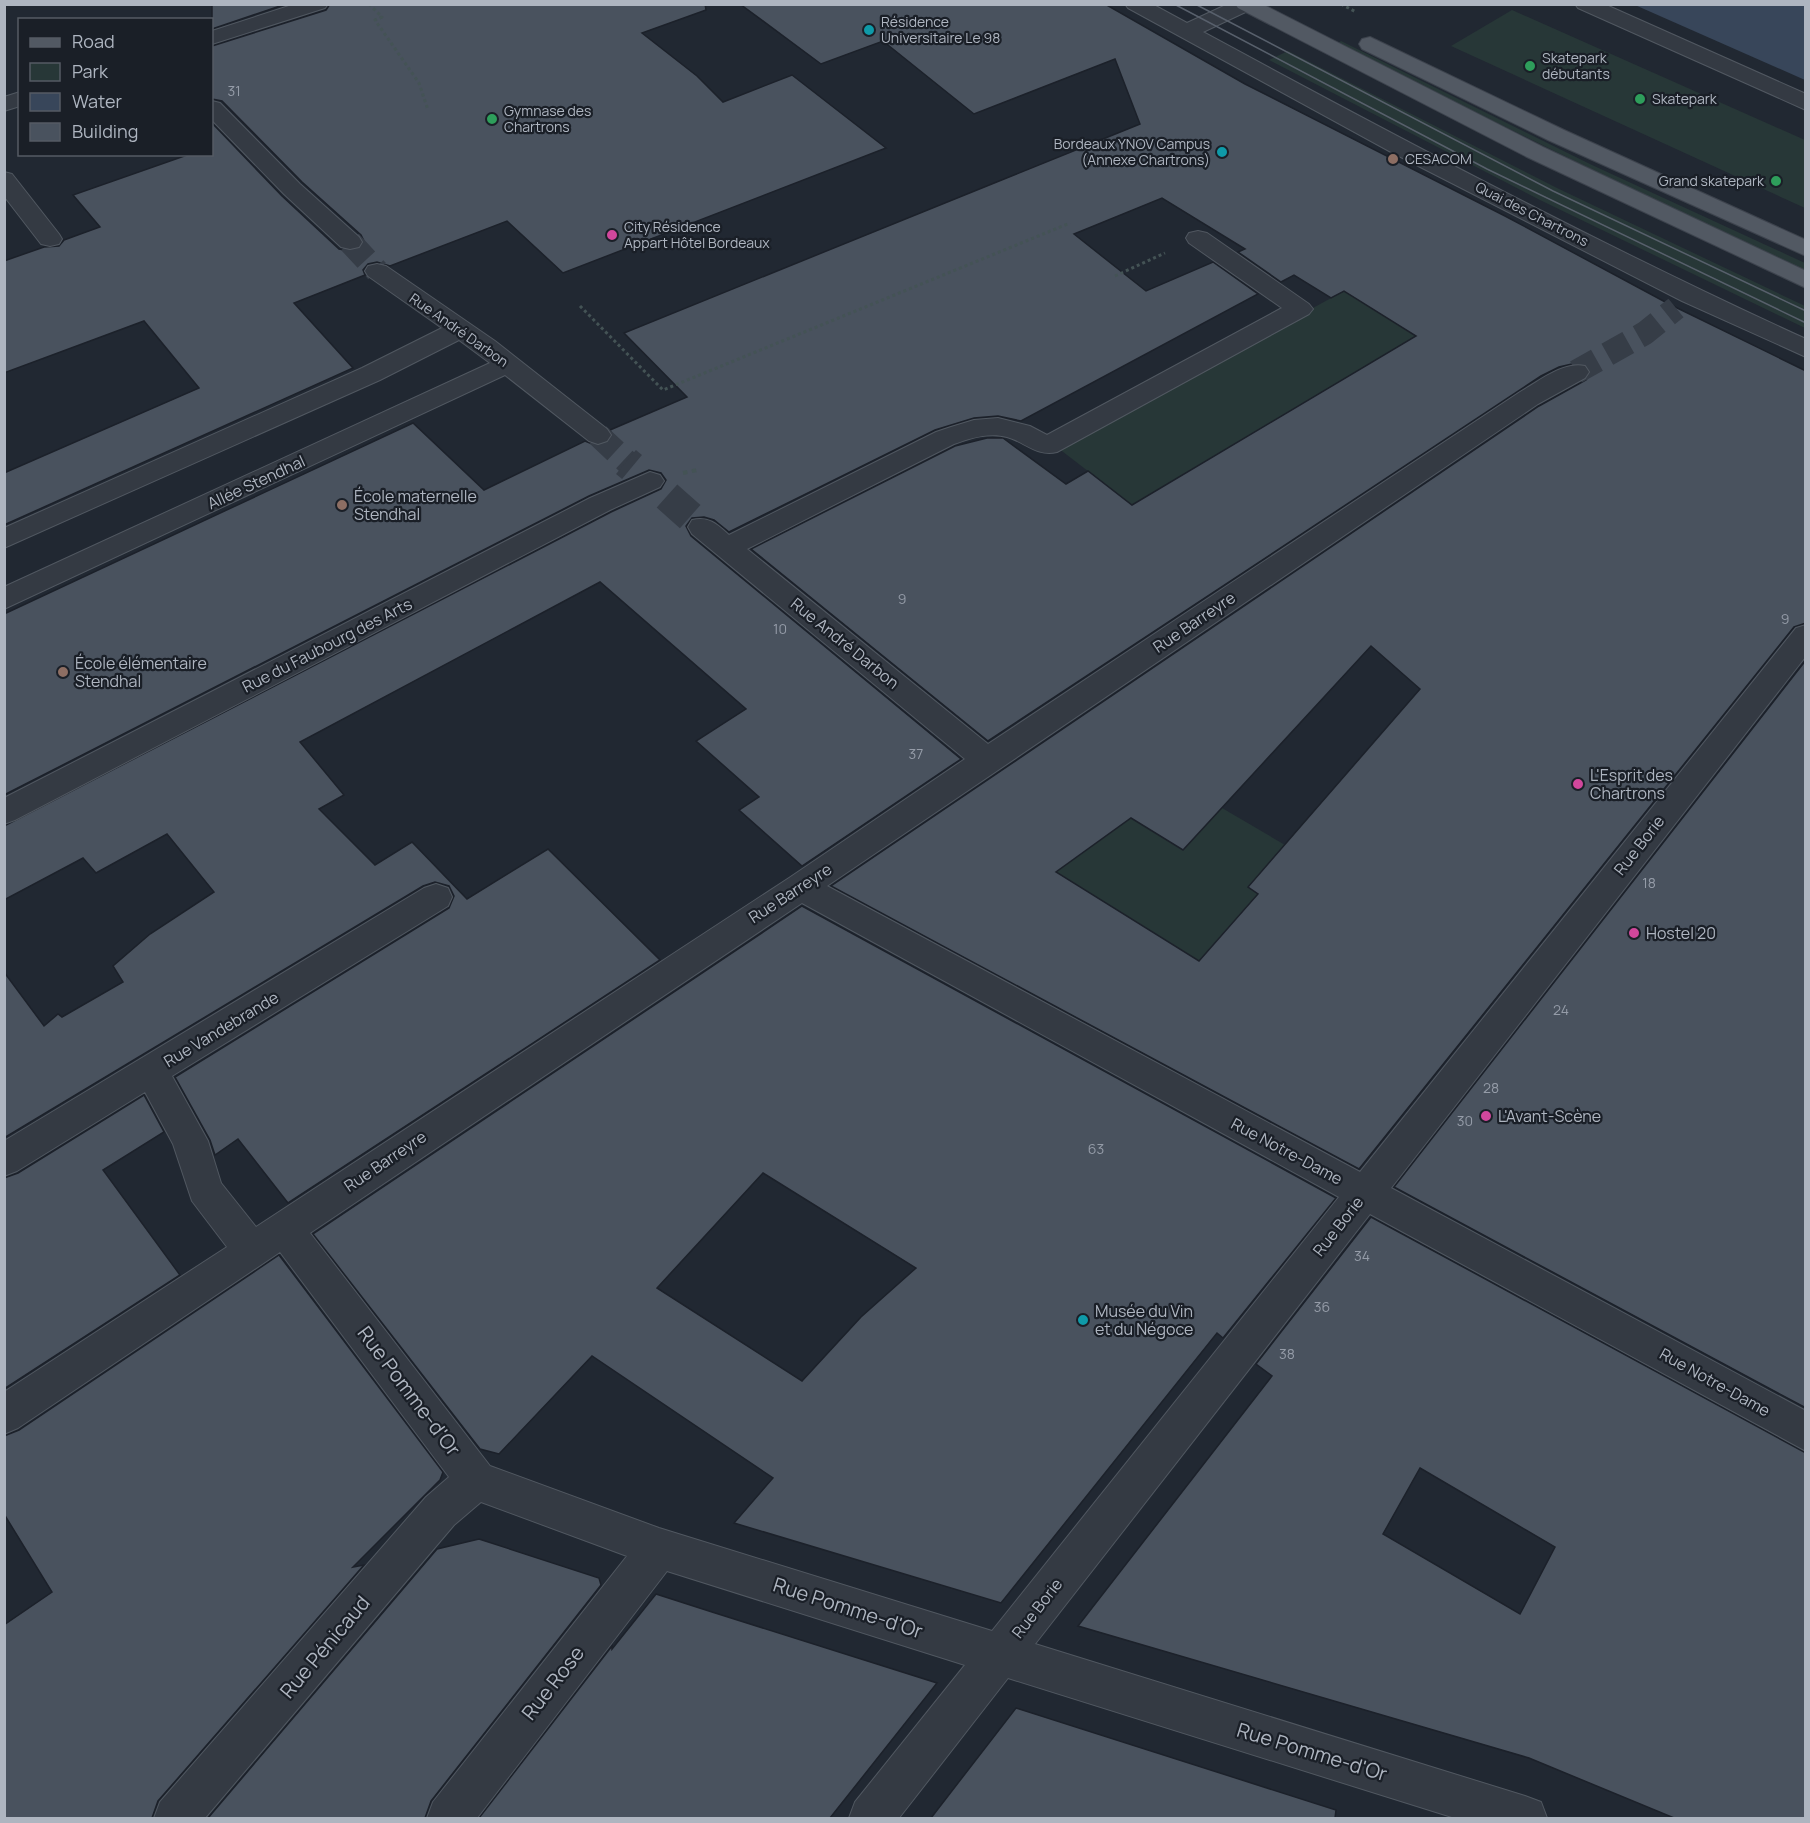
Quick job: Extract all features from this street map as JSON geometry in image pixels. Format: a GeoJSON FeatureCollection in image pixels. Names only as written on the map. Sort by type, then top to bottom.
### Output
{"type":"FeatureCollection","features":[{"type":"Feature","properties":{"kind":"main road"},"geometry":{"type":"LineString","coordinates":[[1292,4],[1556,135],[1806,249]]}},
{"type":"Feature","properties":{"kind":"main road"},"geometry":{"type":"LineString","coordinates":[[1246,5],[1535,152],[1806,281]]}},
{"type":"Feature","properties":{"kind":"street"},"geometry":{"type":"LineString","coordinates":[[213,38],[318,4]]}},
{"type":"Feature","properties":{"kind":"street","name":"Quai des Chartrons"},"geometry":{"type":"LineString","coordinates":[[1135,4],[1683,302],[1806,349]]}},
{"type":"Feature","properties":{"kind":"street"},"geometry":{"type":"LineString","coordinates":[[1585,4],[1806,103]]}},
{"type":"Feature","properties":{"kind":"street"},"geometry":{"type":"LineString","coordinates":[[1185,32],[1246,5]]}},
{"type":"Feature","properties":{"kind":"street"},"geometry":{"type":"LineString","coordinates":[[213,109],[292,189],[350,242]]}},
{"type":"Feature","properties":{"kind":"street"},"geometry":{"type":"LineString","coordinates":[[4,179],[50,239]]}},
{"type":"Feature","properties":{"kind":"street"},"geometry":{"type":"LineString","coordinates":[[728,547],[945,438],[963,432],[985,427],[1007,426],[1022,431],[1047,446],[1300,309],[1198,238]]}},
{"type":"Feature","properties":{"kind":"street","name":"Rue André Darbon"},"geometry":{"type":"LineString","coordinates":[[377,271],[404,292],[461,329],[598,435]]}},
{"type":"Feature","properties":{"kind":"street"},"geometry":{"type":"LineString","coordinates":[[4,539],[371,374],[461,329]]}},
{"type":"Feature","properties":{"kind":"street","name":"Allée Stendhal"},"geometry":{"type":"LineString","coordinates":[[4,599],[508,364]]}},
{"type":"Feature","properties":{"kind":"street","name":"Rue Barreyre"},"geometry":{"type":"LineString","coordinates":[[4,1415],[801,887],[1529,398],[1576,372]]}},
{"type":"Feature","properties":{"kind":"street","name":"Rue du Faubourg des Arts"},"geometry":{"type":"LineString","coordinates":[[4,812],[600,504],[650,481]]}},
{"type":"Feature","properties":{"kind":"street","name":"Rue André Darbon"},"geometry":{"type":"LineString","coordinates":[[702,527],[987,760]]}},
{"type":"Feature","properties":{"kind":"street","name":"Rue Borie"},"geometry":{"type":"LineString","coordinates":[[871,1818],[1806,634]]}},
{"type":"Feature","properties":{"kind":"street","name":"Rue Notre-Dame"},"geometry":{"type":"LineString","coordinates":[[801,887],[1806,1432]]}},
{"type":"Feature","properties":{"kind":"street","name":"Rue Vandebrande"},"geometry":{"type":"LineString","coordinates":[[4,1160],[436,897]]}},
{"type":"Feature","properties":{"kind":"street"},"geometry":{"type":"LineString","coordinates":[[151,1071],[190,1141],[205,1190],[252,1251]]}},
{"type":"Feature","properties":{"kind":"street","name":"Rue Pomme-d'Or"},"geometry":{"type":"LineString","coordinates":[[284,1228],[476,1479],[659,1548],[1525,1818]]}},
{"type":"Feature","properties":{"kind":"street","name":"Rue Pénicaud"},"geometry":{"type":"LineString","coordinates":[[177,1818],[440,1511],[476,1479]]}},
{"type":"Feature","properties":{"kind":"street","name":"Rue Rose"},"geometry":{"type":"LineString","coordinates":[[449,1818],[659,1548]]}},
{"type":"Feature","properties":{"kind":"path"},"geometry":{"type":"LineString","coordinates":[[369,4],[382,17],[375,20],[419,83],[428,110]]}},
{"type":"Feature","properties":{"kind":"path"},"geometry":{"type":"LineString","coordinates":[[580,306],[663,390],[1070,223]]}},
{"type":"Feature","properties":{"kind":"green space"},"geometry":{"type":"Polygon","coordinates":[[[1512,10],[1805,140],[1805,208],[1451,46],[1512,10]]]}},
{"type":"Feature","properties":{"kind":"green space"},"geometry":{"type":"Polygon","coordinates":[[[1341,41],[1592,165],[1805,263],[1805,271],[1337,44],[1341,41]]]}},
{"type":"Feature","properties":{"kind":"green space"},"geometry":{"type":"Polygon","coordinates":[[[1288,51],[1557,188],[1805,306],[1805,328],[1540,200],[1269,60],[1288,51]]]}},
{"type":"Feature","properties":{"kind":"green space"},"geometry":{"type":"Polygon","coordinates":[[[1344,291],[1469,304],[1132,505],[1058,448],[1344,291]]]}},
{"type":"Feature","properties":{"kind":"green space"},"geometry":{"type":"Polygon","coordinates":[[[1222,808],[1285,845],[1249,887],[1258,894],[1249,994],[1055,872],[1131,818],[1222,808]]]}},
{"type":"Feature","properties":{"kind":"water"},"geometry":{"type":"Polygon","coordinates":[[[1635,5],[1805,5],[1805,80],[1635,5]]]}},
{"type":"Feature","properties":{"kind":"building"},"geometry":{"type":"Polygon","coordinates":[[[212,4],[286,4],[213,29],[212,4]]]}},
{"type":"Feature","properties":{"kind":"building"},"geometry":{"type":"Polygon","coordinates":[[[330,4],[705,4],[706,10],[642,33],[697,76],[723,102],[792,75],[886,148],[563,273],[507,221],[390,266],[377,262],[368,264],[363,270],[365,275],[294,303],[353,368],[4,525],[4,473],[199,388],[144,321],[4,373],[4,261],[44,247],[59,246],[64,240],[100,227],[73,195],[184,156],[213,156],[213,124],[282,196],[339,249],[350,251],[361,248],[364,241],[361,235],[302,182],[222,101],[213,99],[213,46],[326,10],[330,4]]]}},
{"type":"Feature","properties":{"kind":"building"},"geometry":{"type":"Polygon","coordinates":[[[740,4],[1105,4],[1245,84],[1505,216],[1669,304],[1806,371],[1806,623],[1794,627],[1359,1169],[831,886],[1539,406],[1586,380],[1591,373],[1587,365],[1576,363],[1559,367],[1541,376],[988,741],[751,549],[955,446],[987,438],[1003,438],[1066,484],[1088,471],[1132,505],[1416,336],[1344,291],[1331,298],[1294,275],[1281,282],[1238,252],[1245,249],[1162,198],[1074,234],[1146,291],[1213,262],[1258,294],[1021,421],[998,416],[974,418],[935,430],[729,532],[714,520],[704,517],[692,518],[686,526],[691,536],[961,759],[802,866],[739,810],[759,797],[696,741],[746,709],[600,582],[300,742],[344,795],[319,809],[375,865],[412,842],[467,899],[548,849],[660,960],[288,1203],[238,1139],[215,1155],[210,1140],[175,1077],[449,908],[454,896],[449,886],[435,882],[423,886],[4,1138],[4,972],[44,1026],[58,1014],[62,1017],[123,982],[113,966],[150,934],[214,892],[167,834],[96,873],[83,858],[4,900],[4,826],[611,512],[661,489],[666,480],[661,473],[649,470],[589,496],[4,795],[4,614],[413,423],[484,490],[585,441],[597,446],[608,443],[613,436],[610,430],[687,397],[624,333],[1140,124],[1115,59],[974,114],[883,41],[821,64],[740,4]],[[1371,646],[1183,850],[1131,818],[1056,872],[1199,961],[1258,894],[1248,887],[1420,689],[1371,646]]]}},
{"type":"Feature","properties":{"kind":"building"},"geometry":{"type":"Polygon","coordinates":[[[1806,660],[1806,1408],[1394,1187],[1806,660]]]}},
{"type":"Feature","properties":{"kind":"building"},"geometry":{"type":"Polygon","coordinates":[[[802,906],[1336,1198],[1223,1338],[1217,1333],[1001,1603],[734,1523],[773,1478],[592,1356],[499,1454],[480,1449],[313,1234],[802,906]],[[763,1173],[657,1288],[802,1381],[861,1317],[916,1268],[763,1173]]]}},
{"type":"Feature","properties":{"kind":"building"},"geometry":{"type":"Polygon","coordinates":[[[144,1095],[164,1132],[103,1170],[180,1275],[4,1389],[4,1178],[18,1173],[144,1095]]]}},
{"type":"Feature","properties":{"kind":"building"},"geometry":{"type":"Polygon","coordinates":[[[1371,1217],[1806,1453],[1806,1818],[1674,1818],[1529,1758],[1078,1626],[1272,1376],[1256,1364],[1371,1217]],[[1420,1468],[1383,1534],[1520,1614],[1555,1547],[1420,1468]]]}},
{"type":"Feature","properties":{"kind":"building"},"geometry":{"type":"Polygon","coordinates":[[[279,1255],[443,1472],[440,1480],[353,1567],[364,1565],[158,1801],[152,1818],[4,1818],[4,1625],[52,1592],[4,1514],[4,1436],[19,1430],[279,1255]]]}},
{"type":"Feature","properties":{"kind":"building"},"geometry":{"type":"Polygon","coordinates":[[[479,1539],[599,1578],[601,1585],[431,1801],[425,1818],[208,1818],[437,1549],[479,1539]]]}},
{"type":"Feature","properties":{"kind":"building"},"geometry":{"type":"Polygon","coordinates":[[[656,1594],[937,1683],[830,1818],[479,1818],[612,1646],[612,1649],[656,1594]]]}},
{"type":"Feature","properties":{"kind":"building"},"geometry":{"type":"Polygon","coordinates":[[[1016,1708],[1336,1810],[1335,1818],[931,1818],[1016,1708]]]}},
{"type":"Feature","properties":{"kind":"tunnel"},"geometry":{"type":"LineString","coordinates":[[350,242],[377,271]]}},
{"type":"Feature","properties":{"kind":"tunnel"},"geometry":{"type":"LineString","coordinates":[[1576,372],[1645,333],[1676,308]]}},
{"type":"Feature","properties":{"kind":"tunnel"},"geometry":{"type":"LineString","coordinates":[[598,435],[628,463]]}},
{"type":"Feature","properties":{"kind":"tunnel"},"geometry":{"type":"LineString","coordinates":[[626,462],[632,467]]}},
{"type":"Feature","properties":{"kind":"tunnel"},"geometry":{"type":"LineString","coordinates":[[667,496],[702,527]]}},
{"type":"Feature","properties":{"kind":"tram line"},"geometry":{"type":"LineString","coordinates":[[1174,4],[1487,169],[1806,323]]}},
{"type":"Feature","properties":{"kind":"tram line"},"geometry":{"type":"LineString","coordinates":[[1195,4],[1553,191],[1806,311]]}},
{"type":"Feature","properties":{"kind":"place","name":"Résidence Universitaire Le 98"},"geometry":{"type":"Point","coordinates":[869,30]}},
{"type":"Feature","properties":{"kind":"place","name":"Skatepark débutants"},"geometry":{"type":"Point","coordinates":[1530,66]}},
{"type":"Feature","properties":{"kind":"place","name":"Skatepark"},"geometry":{"type":"Point","coordinates":[1640,99]}},
{"type":"Feature","properties":{"kind":"place","name":"Gymnase des Chartrons"},"geometry":{"type":"Point","coordinates":[492,119]}},
{"type":"Feature","properties":{"kind":"place","name":"Bordeaux YNOV Campus (Annexe Chartrons)"},"geometry":{"type":"Point","coordinates":[1222,152]}},
{"type":"Feature","properties":{"kind":"place","name":"CESACOM"},"geometry":{"type":"Point","coordinates":[1393,159]}},
{"type":"Feature","properties":{"kind":"place","name":"Grand skatepark"},"geometry":{"type":"Point","coordinates":[1776,181]}},
{"type":"Feature","properties":{"kind":"place","name":"City Résidence Appart Hôtel Bordeaux"},"geometry":{"type":"Point","coordinates":[612,235]}},
{"type":"Feature","properties":{"kind":"place","name":"École maternelle Stendhal"},"geometry":{"type":"Point","coordinates":[342,505]}},
{"type":"Feature","properties":{"kind":"place","name":"École élémentaire Stendhal"},"geometry":{"type":"Point","coordinates":[63,672]}},
{"type":"Feature","properties":{"kind":"place","name":"L'Esprit des Chartrons"},"geometry":{"type":"Point","coordinates":[1578,784]}},
{"type":"Feature","properties":{"kind":"place","name":"Hostel 20"},"geometry":{"type":"Point","coordinates":[1634,933]}},
{"type":"Feature","properties":{"kind":"place","name":"L'Avant-Scène"},"geometry":{"type":"Point","coordinates":[1486,1116]}},
{"type":"Feature","properties":{"kind":"place","name":"Musée du Vin et du Négoce"},"geometry":{"type":"Point","coordinates":[1083,1320]}}]}
